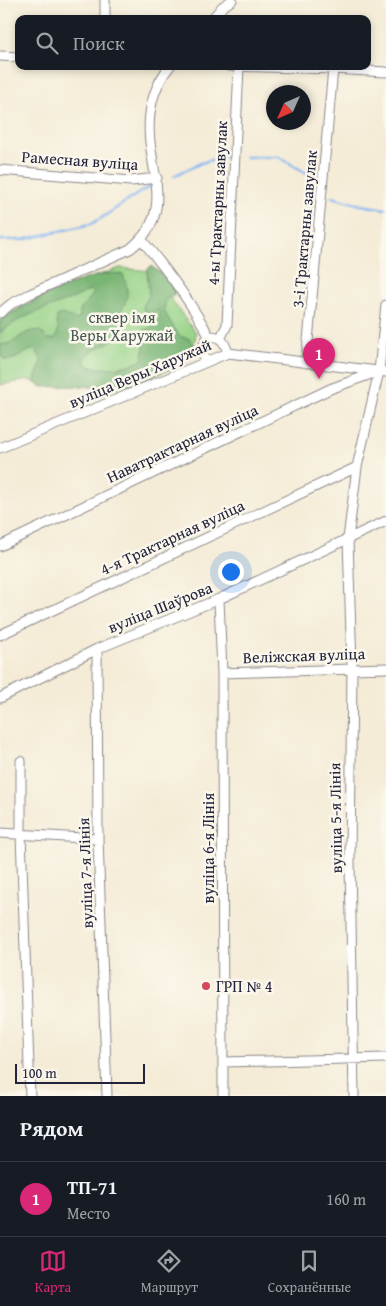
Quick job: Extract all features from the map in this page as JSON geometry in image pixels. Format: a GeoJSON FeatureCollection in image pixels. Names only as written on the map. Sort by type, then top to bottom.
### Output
{"type":"FeatureCollection","features":[{"type":"Feature","properties":{"kind":"street"},"geometry":{"type":"LineString","coordinates":[[105,0],[105,15]]}},
{"type":"Feature","properties":{"kind":"street"},"geometry":{"type":"LineString","coordinates":[[214,15],[221,3],[232,0]]}},
{"type":"Feature","properties":{"kind":"street"},"geometry":{"type":"LineString","coordinates":[[0,56],[15,57]]}},
{"type":"Feature","properties":{"kind":"street"},"geometry":{"type":"LineString","coordinates":[[0,313],[11,304],[30,294],[130,248],[141,239],[150,226],[157,205],[157,178],[150,141],[150,118],[157,85],[167,70]]}},
{"type":"Feature","properties":{"kind":"street","name":"4-ы Трактарны завулак"},"geometry":{"type":"LineString","coordinates":[[220,339],[227,325],[239,70]]}},
{"type":"Feature","properties":{"kind":"street","name":"3-і Трактарны завулак"},"geometry":{"type":"LineString","coordinates":[[306,362],[333,70]]}},
{"type":"Feature","properties":{"kind":"street"},"geometry":{"type":"LineString","coordinates":[[351,70],[386,72]]}},
{"type":"Feature","properties":{"kind":"street","name":"Рамесная вуліца"},"geometry":{"type":"LineString","coordinates":[[0,170],[132,181],[157,178]]}},
{"type":"Feature","properties":{"kind":"street"},"geometry":{"type":"LineString","coordinates":[[141,239],[171,275],[196,312],[209,336]]}},
{"type":"Feature","properties":{"kind":"street","name":"вуліца 5-я Лінія"},"geometry":{"type":"LineString","coordinates":[[354,1096],[350,861],[352,668],[348,539],[357,467],[383,372],[386,305]]}},
{"type":"Feature","properties":{"kind":"street"},"geometry":{"type":"LineString","coordinates":[[209,336],[216,336],[226,344],[228,353]]}},
{"type":"Feature","properties":{"kind":"street"},"geometry":{"type":"LineString","coordinates":[[205,362],[202,349],[209,336]]}},
{"type":"Feature","properties":{"kind":"street","name":"вуліца Веры Харужай"},"geometry":{"type":"LineString","coordinates":[[0,448],[228,353],[383,372]]}},
{"type":"Feature","properties":{"kind":"street","name":"Наватрактарная вуліца"},"geometry":{"type":"LineString","coordinates":[[0,546],[330,389],[383,372]]}},
{"type":"Feature","properties":{"kind":"street","name":"4-я Трактарная вуліца"},"geometry":{"type":"LineString","coordinates":[[0,635],[357,467]]}},
{"type":"Feature","properties":{"kind":"street","name":"вуліца Шаўрова"},"geometry":{"type":"LineString","coordinates":[[0,698],[97,649],[219,599],[386,521]]}},
{"type":"Feature","properties":{"kind":"street","name":"вуліца 6-я Лінія"},"geometry":{"type":"LineString","coordinates":[[219,599],[222,672],[224,1096]]}},
{"type":"Feature","properties":{"kind":"street","name":"вуліца 7-я Лінія"},"geometry":{"type":"LineString","coordinates":[[97,649],[98,839],[107,1096]]}},
{"type":"Feature","properties":{"kind":"street","name":"Веліжская вуліца"},"geometry":{"type":"LineString","coordinates":[[222,672],[386,668]]}},
{"type":"Feature","properties":{"kind":"street"},"geometry":{"type":"LineString","coordinates":[[21,762],[21,834],[30,1096]]}},
{"type":"Feature","properties":{"kind":"street"},"geometry":{"type":"LineString","coordinates":[[0,833],[98,839]]}},
{"type":"Feature","properties":{"kind":"street"},"geometry":{"type":"LineString","coordinates":[[223,1062],[386,1058]]}},
{"type":"Feature","properties":{"kind":"green space","name":"сквер імя Веры Харужай"},"geometry":{"type":"Polygon","coordinates":[[[151,266],[166,279],[174,291],[175,295],[166,299],[164,311],[179,336],[190,339],[195,347],[193,355],[186,362],[137,384],[121,389],[79,386],[43,387],[35,383],[41,362],[34,349],[10,360],[5,360],[0,354],[0,345],[12,342],[29,332],[40,331],[48,339],[55,339],[58,331],[57,316],[62,314],[77,320],[80,317],[80,310],[94,293],[90,290],[33,314],[16,322],[0,333],[0,321],[42,297],[79,281],[111,273],[123,275],[125,281],[127,289],[126,301],[121,311],[126,320],[117,336],[88,355],[84,363],[97,368],[113,368],[142,360],[144,330],[152,327],[160,317],[158,310],[149,315],[145,313],[143,306],[149,296],[147,270],[151,266]]]}},
{"type":"Feature","properties":{"kind":"green space","name":"сквер імя Веры Харужай"},"geometry":{"type":"Polygon","coordinates":[[[120,268],[150,271],[196,333],[192,358],[123,385],[42,384],[29,380],[0,385],[0,321],[4,316],[54,290],[120,268]]]}},
{"type":"Feature","properties":{"kind":"waterway"},"geometry":{"type":"LineString","coordinates":[[174,176],[201,163],[225,156]]}},
{"type":"Feature","properties":{"kind":"waterway"},"geometry":{"type":"LineString","coordinates":[[245,157],[279,157],[313,177]]}},
{"type":"Feature","properties":{"kind":"waterway"},"geometry":{"type":"LineString","coordinates":[[0,240],[22,240],[91,224],[151,186]]}},
{"type":"Feature","properties":{"kind":"waterway"},"geometry":{"type":"LineString","coordinates":[[332,197],[385,209]]}},
{"type":"Feature","properties":{"kind":"place","name":"ТП-71"},"geometry":{"type":"Point","coordinates":[319,379]}},
{"type":"Feature","properties":{"kind":"place","name":"ГРП № 4"},"geometry":{"type":"Point","coordinates":[206,986]}}]}
